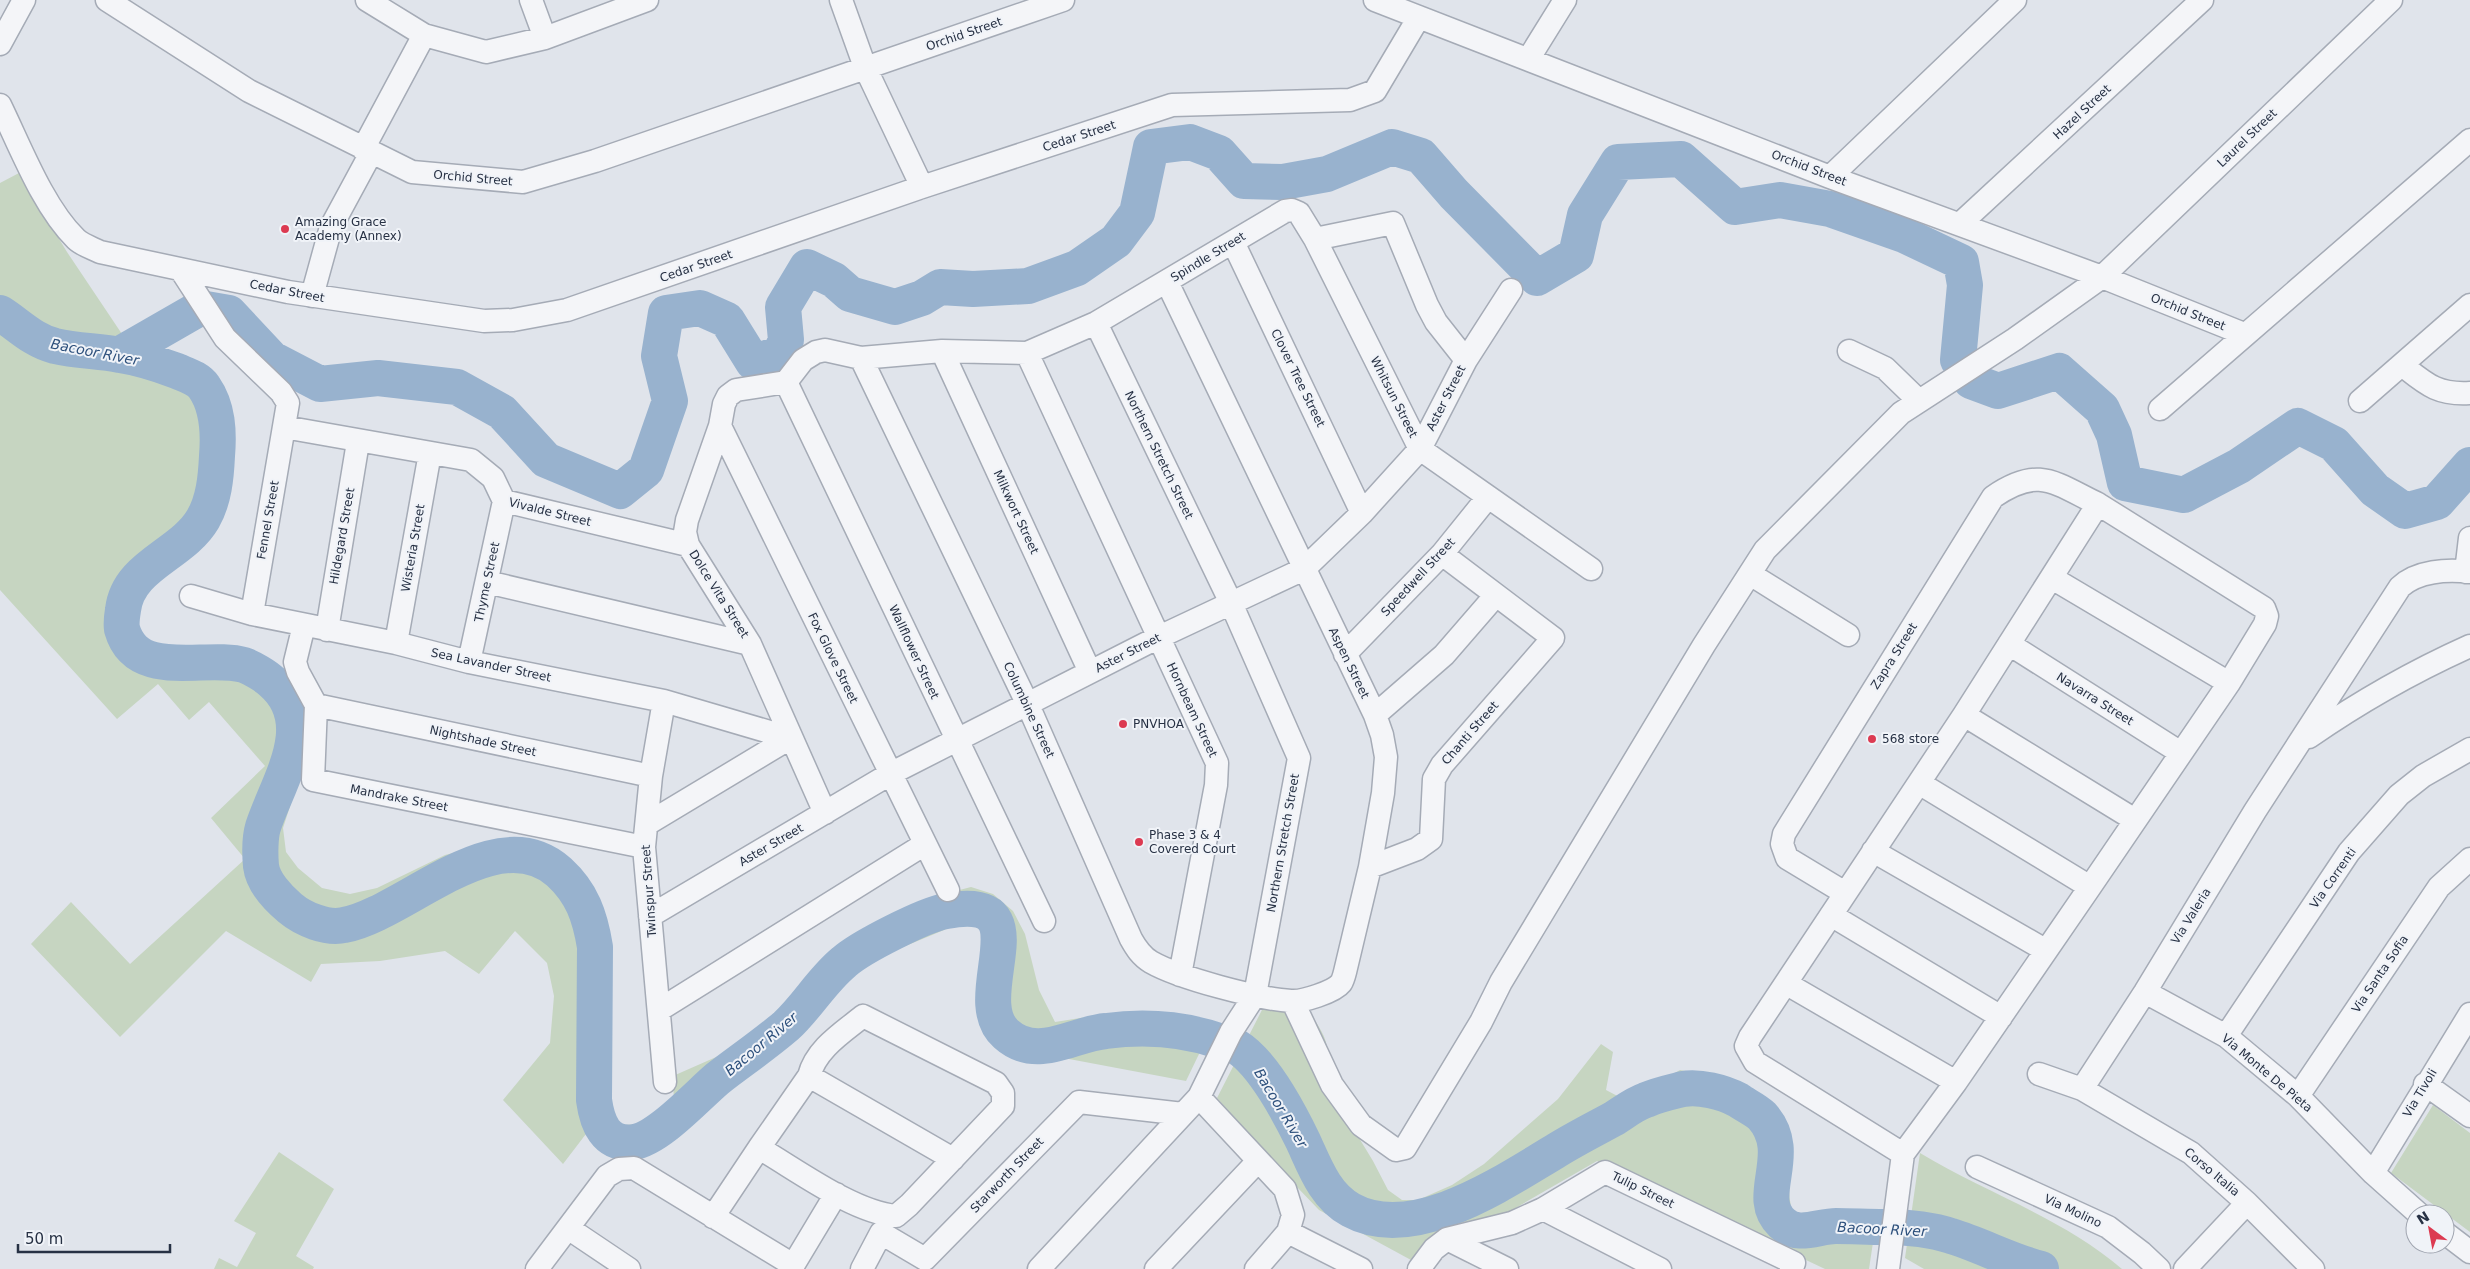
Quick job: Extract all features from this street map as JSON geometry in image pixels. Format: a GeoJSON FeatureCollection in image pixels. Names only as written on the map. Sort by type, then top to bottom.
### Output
{"type":"FeatureCollection","features":[{"type":"Feature","properties":{"kind":"street"},"geometry":{"type":"LineString","coordinates":[[0,44],[24,0]]}},
{"type":"Feature","properties":{"kind":"street","name":"Orchid Street"},"geometry":{"type":"LineString","coordinates":[[108,0],[249,91],[412,172],[523,182],[595,161],[1063,0]]}},
{"type":"Feature","properties":{"kind":"street"},"geometry":{"type":"LineString","coordinates":[[367,0],[424,35],[486,52],[545,38],[647,0]]}},
{"type":"Feature","properties":{"kind":"street"},"geometry":{"type":"LineString","coordinates":[[531,0],[545,38]]}},
{"type":"Feature","properties":{"kind":"street"},"geometry":{"type":"LineString","coordinates":[[841,0],[865,67],[922,187]]}},
{"type":"Feature","properties":{"kind":"street","name":"Orchid Street"},"geometry":{"type":"LineString","coordinates":[[1375,0],[1529,58],[1830,177],[1961,223],[2102,277],[2244,334]]}},
{"type":"Feature","properties":{"kind":"street"},"geometry":{"type":"LineString","coordinates":[[1529,58],[1565,0]]}},
{"type":"Feature","properties":{"kind":"street"},"geometry":{"type":"LineString","coordinates":[[1830,177],[2015,0]]}},
{"type":"Feature","properties":{"kind":"street","name":"Hazel Street"},"geometry":{"type":"LineString","coordinates":[[1961,223],[2202,0]]}},
{"type":"Feature","properties":{"kind":"street","name":"Laurel Street"},"geometry":{"type":"LineString","coordinates":[[1293,1002],[1332,1084],[1361,1125],[1396,1150],[1405,1148],[1482,1022],[1506,974],[1704,645],[1765,550],[1901,413],[2015,339],[2102,277],[2391,0]]}},
{"type":"Feature","properties":{"kind":"street","name":"Cedar Street"},"geometry":{"type":"LineString","coordinates":[[0,105],[35,178],[64,224],[78,240],[100,252],[187,279],[484,321],[513,320],[567,310],[922,187],[1172,105],[1350,100],[1375,91],[1419,17]]}},
{"type":"Feature","properties":{"kind":"street"},"geometry":{"type":"LineString","coordinates":[[312,296],[331,226],[424,35]]}},
{"type":"Feature","properties":{"kind":"street"},"geometry":{"type":"LineString","coordinates":[[2160,409],[2244,334],[2470,140]]}},
{"type":"Feature","properties":{"kind":"street","name":"Spindle Street"},"geometry":{"type":"LineString","coordinates":[[786,382],[803,360],[816,352],[825,350],[861,358],[942,351],[1026,353],[1096,323],[1233,242],[1292,210],[1299,213],[1315,239]]}},
{"type":"Feature","properties":{"kind":"street"},"geometry":{"type":"LineString","coordinates":[[1315,239],[1393,223],[1427,306],[1436,322],[1466,360]]}},
{"type":"Feature","properties":{"kind":"street","name":"Whitsun Street"},"geometry":{"type":"LineString","coordinates":[[1315,239],[1420,449],[1591,569]]}},
{"type":"Feature","properties":{"kind":"street","name":"Clover Tree Street"},"geometry":{"type":"LineString","coordinates":[[1233,242],[1362,513]]}},
{"type":"Feature","properties":{"kind":"street","name":"Fennel Street"},"geometry":{"type":"LineString","coordinates":[[187,279],[211,319],[233,348],[281,392],[288,404],[252,614]]}},
{"type":"Feature","properties":{"kind":"street","name":"Aspen Street"},"geometry":{"type":"LineString","coordinates":[[1167,282],[1375,715],[1382,735],[1386,757],[1383,793],[1370,866],[1341,983],[1332,990],[1293,1002],[1255,995]]}},
{"type":"Feature","properties":{"kind":"street","name":"Aster Street"},"geometry":{"type":"LineString","coordinates":[[650,916],[890,774],[1028,706],[1157,638],[1304,570],[1362,513],[1420,449],[1466,360],[1511,290]]}},
{"type":"Feature","properties":{"kind":"street"},"geometry":{"type":"LineString","coordinates":[[2360,400],[2470,305]]}},
{"type":"Feature","properties":{"kind":"street","name":"Northern Stretch Street"},"geometry":{"type":"LineString","coordinates":[[1039,1269],[1199,1098],[1231,1032],[1255,995],[1299,758],[1231,603],[1096,323]]}},
{"type":"Feature","properties":{"kind":"street","name":"Milkwort Street"},"geometry":{"type":"LineString","coordinates":[[942,351],[1090,672]]}},
{"type":"Feature","properties":{"kind":"street"},"geometry":{"type":"LineString","coordinates":[[1848,351],[1885,368],[1919,401]]}},
{"type":"Feature","properties":{"kind":"street","name":"Hornbeam Street"},"geometry":{"type":"LineString","coordinates":[[1026,353],[1157,638],[1217,763],[1216,785],[1180,975]]}},
{"type":"Feature","properties":{"kind":"street","name":"Columbine Street"},"geometry":{"type":"LineString","coordinates":[[861,358],[1028,706],[1131,939],[1139,952],[1150,961],[1180,975],[1255,995]]}},
{"type":"Feature","properties":{"kind":"street"},"geometry":{"type":"LineString","coordinates":[[2402,365],[2430,388],[2452,394],[2470,393]]}},
{"type":"Feature","properties":{"kind":"street","name":"Dolce Vita Street"},"geometry":{"type":"LineString","coordinates":[[786,382],[736,390],[728,396],[724,404],[720,426],[687,520],[685,532],[688,545],[750,644],[825,814]]}},
{"type":"Feature","properties":{"kind":"street","name":"Wallflower Street"},"geometry":{"type":"LineString","coordinates":[[786,382],[1044,921]]}},
{"type":"Feature","properties":{"kind":"street","name":"Fox Glove Street"},"geometry":{"type":"LineString","coordinates":[[720,426],[948,890]]}},
{"type":"Feature","properties":{"kind":"street","name":"Vivalde Street"},"geometry":{"type":"LineString","coordinates":[[284,427],[358,442],[472,460],[493,478],[504,501],[688,545]]}},
{"type":"Feature","properties":{"kind":"street","name":"Hildegard Street"},"geometry":{"type":"LineString","coordinates":[[327,630],[358,442]]}},
{"type":"Feature","properties":{"kind":"street","name":"Wisteria Street"},"geometry":{"type":"LineString","coordinates":[[396,643],[430,453]]}},
{"type":"Feature","properties":{"kind":"street","name":"Zapra Street"},"geometry":{"type":"LineString","coordinates":[[1845,893],[1786,858],[1782,844],[1784,834],[1993,497],[2011,485],[2030,478],[2048,480],[2098,504]]}},
{"type":"Feature","properties":{"kind":"street","name":"Speedwell Street"},"geometry":{"type":"LineString","coordinates":[[1345,654],[1442,554],[1488,497]]}},
{"type":"Feature","properties":{"kind":"street","name":"Thyme Street"},"geometry":{"type":"LineString","coordinates":[[469,662],[504,501]]}},
{"type":"Feature","properties":{"kind":"street"},"geometry":{"type":"LineString","coordinates":[[1888,1269],[1903,1154],[1956,1082],[2090,887],[2229,683],[2265,624],[2267,616],[2264,608],[2098,504],[1964,715],[1750,1037],[1746,1046],[1748,1054],[1755,1062],[1903,1154]]}},
{"type":"Feature","properties":{"kind":"street"},"geometry":{"type":"LineString","coordinates":[[2468,572],[2470,538]]}},
{"type":"Feature","properties":{"kind":"street"},"geometry":{"type":"LineString","coordinates":[[1375,715],[1444,655],[1496,595],[1442,554]]}},
{"type":"Feature","properties":{"kind":"street","name":"Via Valeria"},"geometry":{"type":"LineString","coordinates":[[2082,1090],[2400,587],[2410,577],[2422,574],[2468,572]]}},
{"type":"Feature","properties":{"kind":"street"},"geometry":{"type":"LineString","coordinates":[[1750,574],[1848,634]]}},
{"type":"Feature","properties":{"kind":"street"},"geometry":{"type":"LineString","coordinates":[[2052,578],[2229,683]]}},
{"type":"Feature","properties":{"kind":"street"},"geometry":{"type":"LineString","coordinates":[[487,582],[750,644]]}},
{"type":"Feature","properties":{"kind":"street","name":"Chanti Street"},"geometry":{"type":"LineString","coordinates":[[1370,866],[1417,849],[1431,840],[1434,779],[1442,765],[1553,638],[1496,595]]}},
{"type":"Feature","properties":{"kind":"street","name":"Sea Lavander Street"},"geometry":{"type":"LineString","coordinates":[[191,596],[252,614],[396,643],[469,662],[664,701],[790,738]]}},
{"type":"Feature","properties":{"kind":"street"},"geometry":{"type":"LineString","coordinates":[[304,625],[296,667],[316,705]]}},
{"type":"Feature","properties":{"kind":"street","name":"Navarra Street"},"geometry":{"type":"LineString","coordinates":[[2009,644],[2181,753]]}},
{"type":"Feature","properties":{"kind":"street","name":"Via Valeria"},"geometry":{"type":"LineString","coordinates":[[2300,743],[2360,702],[2434,662],[2470,646]]}},
{"type":"Feature","properties":{"kind":"street","name":"Twinspur Street"},"geometry":{"type":"LineString","coordinates":[[664,701],[651,776],[644,847],[665,1082]]}},
{"type":"Feature","properties":{"kind":"street","name":"Nightshade Street"},"geometry":{"type":"LineString","coordinates":[[316,705],[651,776]]}},
{"type":"Feature","properties":{"kind":"street","name":"Mandrake Street"},"geometry":{"type":"LineString","coordinates":[[316,705],[313,780],[644,847]]}},
{"type":"Feature","properties":{"kind":"street"},"geometry":{"type":"LineString","coordinates":[[1964,715],[2135,820]]}},
{"type":"Feature","properties":{"kind":"street"},"geometry":{"type":"LineString","coordinates":[[647,824],[790,738]]}},
{"type":"Feature","properties":{"kind":"street","name":"Via Correnti"},"geometry":{"type":"LineString","coordinates":[[2226,1036],[2349,852],[2399,795],[2423,776],[2470,748]]}},
{"type":"Feature","properties":{"kind":"street"},"geometry":{"type":"LineString","coordinates":[[1919,783],[2090,887]]}},
{"type":"Feature","properties":{"kind":"street"},"geometry":{"type":"LineString","coordinates":[[659,1010],[925,844]]}},
{"type":"Feature","properties":{"kind":"street"},"geometry":{"type":"LineString","coordinates":[[1873,851],[2045,950]]}},
{"type":"Feature","properties":{"kind":"street","name":"Via Santa Sofia"},"geometry":{"type":"LineString","coordinates":[[2298,1096],[2439,887],[2470,859]]}},
{"type":"Feature","properties":{"kind":"street"},"geometry":{"type":"LineString","coordinates":[[1831,915],[2001,1017]]}},
{"type":"Feature","properties":{"kind":"street"},"geometry":{"type":"LineString","coordinates":[[1787,984],[1956,1082]]}},
{"type":"Feature","properties":{"kind":"street","name":"Via Monte De Pieta"},"geometry":{"type":"LineString","coordinates":[[2145,992],[2226,1036],[2298,1096],[2373,1173],[2408,1204]]}},
{"type":"Feature","properties":{"kind":"street","name":"Via Tivoli"},"geometry":{"type":"LineString","coordinates":[[2373,1173],[2425,1084],[2470,1014]]}},
{"type":"Feature","properties":{"kind":"street"},"geometry":{"type":"LineString","coordinates":[[714,1217],[759,1148],[809,1076],[812,1064],[831,1042],[863,1016],[996,1083],[1003,1093],[1003,1106],[896,1216],[881,1215],[836,1194],[759,1148]]}},
{"type":"Feature","properties":{"kind":"street","name":"Corso Italia"},"geometry":{"type":"LineString","coordinates":[[2039,1074],[2082,1090],[2191,1153],[2247,1203],[2313,1269]]}},
{"type":"Feature","properties":{"kind":"street"},"geometry":{"type":"LineString","coordinates":[[809,1076],[952,1159]]}},
{"type":"Feature","properties":{"kind":"street"},"geometry":{"type":"LineString","coordinates":[[2425,1084],[2470,1116]]}},
{"type":"Feature","properties":{"kind":"street"},"geometry":{"type":"LineString","coordinates":[[1199,1098],[1285,1189],[1291,1224],[1361,1269]]}},
{"type":"Feature","properties":{"kind":"street","name":"Starworth Street"},"geometry":{"type":"LineString","coordinates":[[862,1269],[881,1234],[925,1259],[1079,1102],[1183,1114]]}},
{"type":"Feature","properties":{"kind":"street"},"geometry":{"type":"LineString","coordinates":[[1156,1269],[1258,1161]]}},
{"type":"Feature","properties":{"kind":"street","name":"Via Molino"},"geometry":{"type":"LineString","coordinates":[[1978,1167],[2108,1227],[2142,1253],[2158,1269]]}},
{"type":"Feature","properties":{"kind":"street"},"geometry":{"type":"LineString","coordinates":[[536,1269],[607,1176],[619,1169],[634,1168],[792,1267],[836,1194]]}},
{"type":"Feature","properties":{"kind":"street","name":"Tulip Street"},"geometry":{"type":"LineString","coordinates":[[1419,1269],[1434,1249],[1448,1239],[1503,1226],[1543,1209],[1605,1172],[1792,1266]]}},
{"type":"Feature","properties":{"kind":"street"},"geometry":{"type":"LineString","coordinates":[[2185,1269],[2247,1203]]}},
{"type":"Feature","properties":{"kind":"street"},"geometry":{"type":"LineString","coordinates":[[1543,1209],[1660,1269]]}},
{"type":"Feature","properties":{"kind":"street"},"geometry":{"type":"LineString","coordinates":[[1256,1269],[1291,1224]]}},
{"type":"Feature","properties":{"kind":"street"},"geometry":{"type":"LineString","coordinates":[[568,1228],[630,1269]]}},
{"type":"Feature","properties":{"kind":"street"},"geometry":{"type":"LineString","coordinates":[[1448,1239],[1507,1269]]}},
{"type":"Feature","properties":{"kind":"street"},"geometry":{"type":"LineString","coordinates":[[2455,1241],[2470,1252]]}},
{"type":"Feature","properties":{"kind":"green space"},"geometry":{"type":"Polygon","coordinates":[[[19,173],[67,252],[130,346],[182,368],[205,382],[222,402],[227,423],[223,492],[214,522],[197,542],[146,582],[132,605],[128,621],[137,636],[152,647],[250,660],[272,668],[297,697],[305,732],[303,766],[283,828],[286,852],[298,868],[322,888],[350,894],[377,888],[445,855],[477,847],[517,844],[566,861],[589,888],[605,929],[603,1098],[604,1115],[613,1124],[631,1125],[646,1122],[674,1106],[673,1076],[748,1043],[850,949],[948,893],[971,887],[993,894],[1013,911],[1025,934],[1039,990],[1055,1022],[1112,1013],[1212,1027],[1186,1081],[1069,1059],[1024,1061],[996,1047],[983,1031],[977,1003],[987,939],[973,918],[862,964],[809,1020],[736,1084],[669,1134],[640,1146],[617,1147],[589,1130],[563,1164],[503,1100],[550,1043],[554,996],[547,963],[515,931],[479,974],[445,951],[380,961],[321,964],[311,982],[226,931],[120,1037],[31,944],[71,902],[130,964],[245,859],[211,818],[265,766],[209,702],[189,720],[158,684],[117,719],[0,590],[0,183],[19,173]]]}},
{"type":"Feature","properties":{"kind":"green space"},"geometry":{"type":"Polygon","coordinates":[[[1264,1006],[1306,1007],[1326,1042],[1328,1058],[1325,1082],[1373,1161],[1388,1190],[1402,1200],[1418,1200],[1452,1185],[1484,1164],[1558,1099],[1601,1044],[1613,1052],[1606,1090],[1627,1101],[1680,1070],[1706,1074],[1736,1085],[1748,1091],[1770,1108],[1785,1127],[1788,1137],[1789,1196],[1793,1214],[1811,1216],[1878,1209],[1869,1269],[1825,1269],[1597,1161],[1493,1221],[1432,1241],[1411,1260],[1319,1210],[1273,1162],[1217,1098],[1264,1006]]]}},
{"type":"Feature","properties":{"kind":"green space"},"geometry":{"type":"Polygon","coordinates":[[[2433,1105],[2470,1133],[2470,1232],[2455,1221],[2455,1204],[2433,1204],[2391,1173],[2433,1105]]]}},
{"type":"Feature","properties":{"kind":"green space"},"geometry":{"type":"Polygon","coordinates":[[[279,1152],[334,1189],[296,1256],[314,1267],[313,1269],[214,1269],[219,1258],[237,1267],[256,1233],[234,1221],[279,1152]]]}},
{"type":"Feature","properties":{"kind":"green space"},"geometry":{"type":"Polygon","coordinates":[[[1920,1153],[2050,1220],[2099,1251],[2122,1269],[1924,1269],[1905,1258],[1920,1153]]]}},
{"type":"Feature","properties":{"kind":"waterway"},"geometry":{"type":"LineString","coordinates":[[120,354],[200,308],[229,313],[272,359],[320,384],[378,378],[457,387],[502,412],[546,460],[620,491],[646,470],[670,401],[659,356],[666,313],[700,308],[727,320],[753,362],[780,354],[786,340],[783,307],[807,267],[834,280],[850,294],[895,307],[922,298],[940,287],[973,289],[1028,286],[1077,268],[1116,241],[1137,213],[1151,147],[1190,142],[1219,153],[1244,181],[1283,182],[1327,174],[1392,147],[1421,156],[1454,194],[1537,278],[1576,255],[1585,215],[1618,162],[1681,159],[1735,207],[1780,200],[1830,209],[1904,235],[1961,262],[1965,285],[1958,360]]}},
{"type":"Feature","properties":{"kind":"waterway","name":"Bacoor River"},"geometry":{"type":"LineString","coordinates":[[0,313],[39,340],[63,348],[127,356],[156,364],[195,379],[204,387],[209,395],[215,411],[218,438],[217,464],[210,504],[203,519],[194,531],[145,571],[135,582],[127,595],[122,615],[122,629],[130,645],[142,655],[157,661],[174,663],[228,662],[244,665],[259,672],[272,682],[286,698],[293,716],[294,734],[291,753],[263,827],[261,841],[262,872],[276,895],[302,916],[316,922],[337,926],[368,917],[451,873],[479,861],[507,855],[534,858],[559,872],[574,888],[584,906],[593,936],[595,947],[594,1100],[600,1124],[604,1131],[616,1140],[634,1142],[644,1139],[666,1125],[717,1079],[786,1026],[801,1011],[828,977],[844,962],[864,948],[893,932],[936,914],[946,911],[976,909],[992,917],[998,932],[998,952],[993,996],[996,1017],[1006,1034],[1018,1042],[1030,1046],[1042,1046],[1106,1031],[1163,1029],[1191,1033],[1237,1047],[1256,1065],[1275,1090],[1291,1117],[1317,1171],[1334,1197],[1351,1210],[1375,1219],[1402,1220],[1429,1215],[1456,1205],[1509,1179],[1637,1104],[1669,1092],[1696,1088],[1711,1090],[1732,1097],[1762,1116],[1771,1130],[1775,1145],[1776,1159],[1771,1200],[1774,1212],[1782,1223],[1788,1227],[1801,1231],[1829,1226],[1901,1227],[1926,1230],[1962,1240],[2041,1269]]}},
{"type":"Feature","properties":{"kind":"waterway"},"geometry":{"type":"LineString","coordinates":[[1971,381],[1998,391],[2059,371],[2102,409],[2114,435],[2125,483],[2184,495],[2239,466],[2298,426],[2334,444],[2375,490],[2405,511],[2437,502],[2470,465]]}},
{"type":"Feature","properties":{"kind":"place","name":"Amazing Grace Academy (Annex)"},"geometry":{"type":"Point","coordinates":[285,229]}},
{"type":"Feature","properties":{"kind":"place","name":"PNVHOA"},"geometry":{"type":"Point","coordinates":[1123,724]}},
{"type":"Feature","properties":{"kind":"place","name":"568 store"},"geometry":{"type":"Point","coordinates":[1872,739]}},
{"type":"Feature","properties":{"kind":"place","name":"Phase 3 & 4 Covered Court"},"geometry":{"type":"Point","coordinates":[1139,842]}}]}
